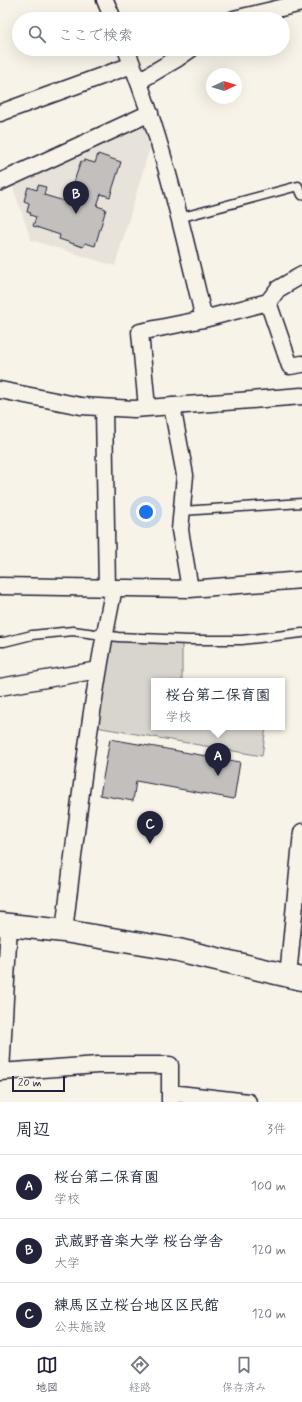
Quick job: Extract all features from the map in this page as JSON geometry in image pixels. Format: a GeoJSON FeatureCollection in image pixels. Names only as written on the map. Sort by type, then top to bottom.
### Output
{"type":"FeatureCollection","features":[{"type":"Feature","properties":{"kind":"street"},"geometry":{"type":"LineString","coordinates":[[105,0],[110,12]]}},
{"type":"Feature","properties":{"kind":"street"},"geometry":{"type":"LineString","coordinates":[[264,12],[302,3]]}},
{"type":"Feature","properties":{"kind":"street"},"geometry":{"type":"LineString","coordinates":[[129,56],[139,81],[161,148],[204,319]]}},
{"type":"Feature","properties":{"kind":"street"},"geometry":{"type":"LineString","coordinates":[[139,81],[181,56]]}},
{"type":"Feature","properties":{"kind":"street"},"geometry":{"type":"LineString","coordinates":[[0,113],[132,65]]}},
{"type":"Feature","properties":{"kind":"street"},"geometry":{"type":"LineString","coordinates":[[0,182],[150,113]]}},
{"type":"Feature","properties":{"kind":"street"},"geometry":{"type":"LineString","coordinates":[[147,408],[140,332],[204,319],[268,302],[278,289],[302,275]]}},
{"type":"Feature","properties":{"kind":"street"},"geometry":{"type":"LineString","coordinates":[[268,302],[290,366],[302,364]]}},
{"type":"Feature","properties":{"kind":"street"},"geometry":{"type":"LineString","coordinates":[[0,390],[81,406],[134,409],[302,396]]}},
{"type":"Feature","properties":{"kind":"street"},"geometry":{"type":"LineString","coordinates":[[172,406],[185,475],[180,530],[190,589]]}},
{"type":"Feature","properties":{"kind":"street"},"geometry":{"type":"LineString","coordinates":[[64,931],[89,731],[110,588],[104,408]]}},
{"type":"Feature","properties":{"kind":"street"},"geometry":{"type":"LineString","coordinates":[[0,586],[190,589],[302,580]]}},
{"type":"Feature","properties":{"kind":"street"},"geometry":{"type":"LineString","coordinates":[[0,687],[98,670]]}},
{"type":"Feature","properties":{"kind":"street"},"geometry":{"type":"LineString","coordinates":[[248,1102],[170,1098],[170,1064],[98,1065],[0,1072],[4,925],[64,931],[178,950],[295,977],[302,832]]}},
{"type":"Feature","properties":{"kind":"lane"},"geometry":{"type":"LineString","coordinates":[[179,218],[298,186],[302,195]]}},
{"type":"Feature","properties":{"kind":"lane"},"geometry":{"type":"LineString","coordinates":[[182,511],[302,503]]}},
{"type":"Feature","properties":{"kind":"lane"},"geometry":{"type":"LineString","coordinates":[[0,642],[32,635],[74,631],[118,637],[242,640],[302,633]]}},
{"type":"Feature","properties":{"kind":"shaded area"},"geometry":{"type":"Polygon","coordinates":[[[138,126],[146,127],[151,144],[115,266],[31,240],[13,187],[138,126]]]}},
{"type":"Feature","properties":{"kind":"shaded area"},"geometry":{"type":"Polygon","coordinates":[[[111,641],[182,644],[182,678],[151,678],[151,730],[266,730],[262,756],[96,727],[111,641]]]}},
{"type":"Feature","properties":{"kind":"building"},"geometry":{"type":"Polygon","coordinates":[[[98,154],[121,162],[110,197],[101,194],[97,206],[106,209],[95,246],[85,243],[83,247],[59,239],[60,235],[33,226],[36,217],[27,212],[29,203],[24,201],[28,187],[37,190],[38,185],[46,187],[44,195],[71,203],[75,191],[71,190],[81,161],[84,162],[84,160],[95,163],[98,154]]]}},
{"type":"Feature","properties":{"kind":"building"},"geometry":{"type":"Polygon","coordinates":[[[110,739],[240,762],[234,799],[136,781],[133,801],[100,795],[110,739]]]}},
{"type":"Feature","properties":{"kind":"place","name":"武蔵野音楽大学 桜台学舎"},"geometry":{"type":"Point","coordinates":[76,214]}},
{"type":"Feature","properties":{"kind":"place","name":"桜台第二保育園"},"geometry":{"type":"Point","coordinates":[218,776]}},
{"type":"Feature","properties":{"kind":"place","name":"練馬区立桜台地区区民館"},"geometry":{"type":"Point","coordinates":[150,844]}}]}
